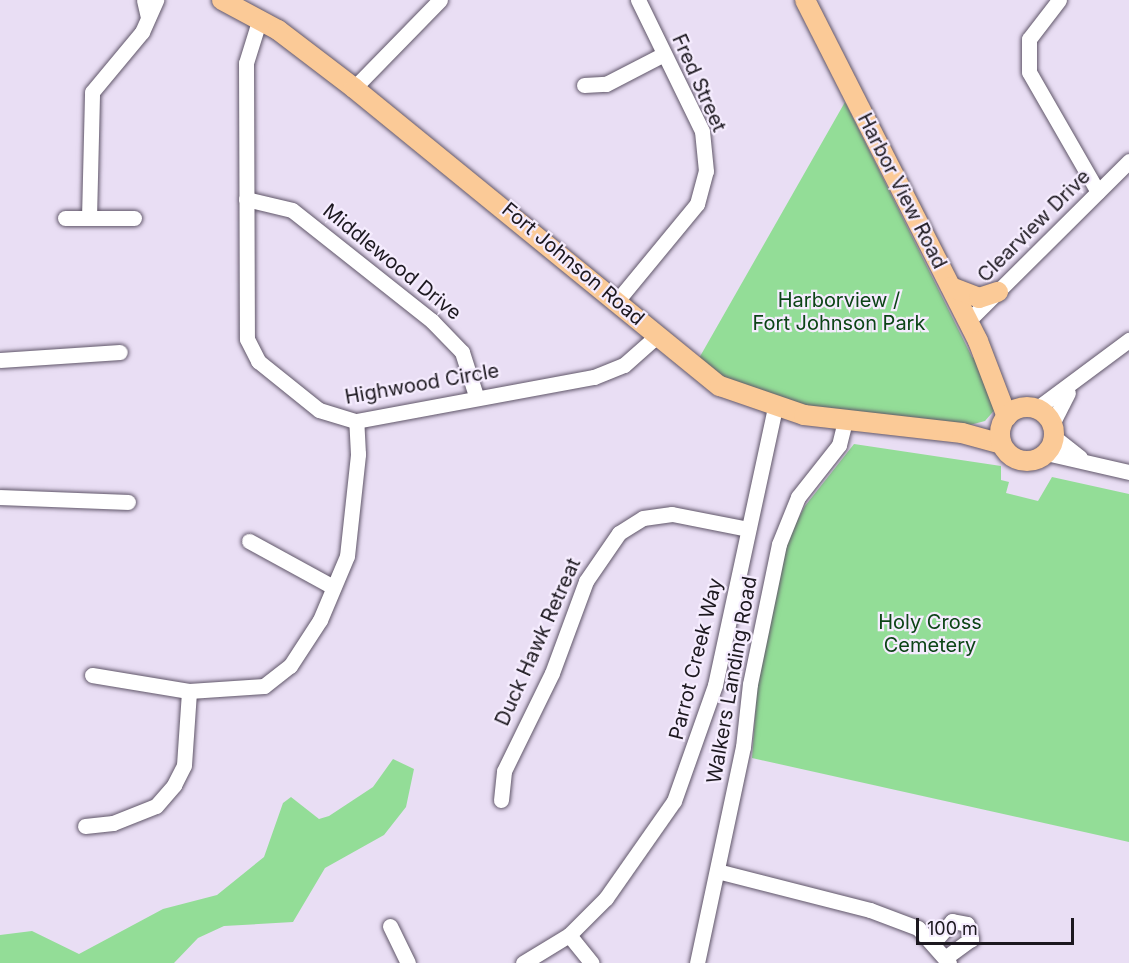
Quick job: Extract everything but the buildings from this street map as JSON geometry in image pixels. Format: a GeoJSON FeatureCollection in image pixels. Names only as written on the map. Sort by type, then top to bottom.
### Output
{"type":"FeatureCollection","features":[{"type":"Feature","properties":{"kind":"main road","name":"Fort Johnson Road"},"geometry":{"type":"LineString","coordinates":[[222,0],[260,18],[354,88],[720,386],[775,408],[845,421],[962,433],[1002,444],[1023,461],[1051,438]]}},
{"type":"Feature","properties":{"kind":"main road","name":"Harbor View Road"},"geometry":{"type":"LineString","coordinates":[[805,0],[997,382],[1005,420],[1002,444]]}},
{"type":"Feature","properties":{"kind":"main road"},"geometry":{"type":"LineString","coordinates":[[951,287],[979,298],[998,292]]}},
{"type":"Feature","properties":{"kind":"main road","name":"Harbor View Road"},"geometry":{"type":"LineString","coordinates":[[997,382],[1032,408],[1051,438]]}},
{"type":"Feature","properties":{"kind":"main road","name":"Fort Johnson Road"},"geometry":{"type":"LineString","coordinates":[[962,433],[1005,420],[1032,408]]}},
{"type":"Feature","properties":{"kind":"street"},"geometry":{"type":"LineString","coordinates":[[144,0],[148,18]]}},
{"type":"Feature","properties":{"kind":"street"},"geometry":{"type":"LineString","coordinates":[[89,218],[92,92],[148,18],[156,0]]}},
{"type":"Feature","properties":{"kind":"street"},"geometry":{"type":"LineString","coordinates":[[354,88],[440,0]]}},
{"type":"Feature","properties":{"kind":"street","name":"Fred Street"},"geometry":{"type":"LineString","coordinates":[[617,301],[697,204],[704,184],[702,131],[638,0]]}},
{"type":"Feature","properties":{"kind":"street"},"geometry":{"type":"LineString","coordinates":[[1059,0],[1029,39],[1029,72],[1098,192]]}},
{"type":"Feature","properties":{"kind":"street","name":"Highwood Circle"},"geometry":{"type":"LineString","coordinates":[[260,18],[246,63],[245,320],[251,349],[319,410],[356,421],[476,396],[604,374],[624,365],[658,335]]}},
{"type":"Feature","properties":{"kind":"street"},"geometry":{"type":"LineString","coordinates":[[584,85],[606,84],[664,54]]}},
{"type":"Feature","properties":{"kind":"street","name":"Clearview Drive"},"geometry":{"type":"LineString","coordinates":[[968,321],[1129,161]]}},
{"type":"Feature","properties":{"kind":"street","name":"Middlewood Drive"},"geometry":{"type":"LineString","coordinates":[[246,199],[278,204],[300,216],[432,321],[462,352],[476,396]]}},
{"type":"Feature","properties":{"kind":"street"},"geometry":{"type":"LineString","coordinates":[[64,218],[134,218]]}},
{"type":"Feature","properties":{"kind":"street"},"geometry":{"type":"LineString","coordinates":[[1032,408],[1071,387],[1093,364],[1129,340]]}},
{"type":"Feature","properties":{"kind":"street"},"geometry":{"type":"LineString","coordinates":[[0,360],[120,352]]}},
{"type":"Feature","properties":{"kind":"street"},"geometry":{"type":"LineString","coordinates":[[1071,387],[1051,438],[1093,464],[1129,472]]}},
{"type":"Feature","properties":{"kind":"street","name":"Parrot Creek Way"},"geometry":{"type":"LineString","coordinates":[[523,963],[569,935],[619,884],[674,801],[715,685],[775,408]]}},
{"type":"Feature","properties":{"kind":"street"},"geometry":{"type":"LineString","coordinates":[[92,675],[189,691],[264,686],[290,666],[320,620],[346,556],[358,454],[356,421]]}},
{"type":"Feature","properties":{"kind":"street","name":"Walkers Landing Road"},"geometry":{"type":"LineString","coordinates":[[697,963],[717,871],[779,544],[798,497],[839,445],[845,421]]}},
{"type":"Feature","properties":{"kind":"street"},"geometry":{"type":"LineString","coordinates":[[0,497],[128,502]]}},
{"type":"Feature","properties":{"kind":"street","name":"Duck Hawk Retreat"},"geometry":{"type":"LineString","coordinates":[[501,800],[504,771],[552,673],[586,581],[619,533],[643,518],[672,514],[748,529]]}},
{"type":"Feature","properties":{"kind":"street"},"geometry":{"type":"LineString","coordinates":[[249,541],[333,587]]}},
{"type":"Feature","properties":{"kind":"street"},"geometry":{"type":"LineString","coordinates":[[85,826],[113,823],[156,806],[174,785],[184,765],[189,691]]}},
{"type":"Feature","properties":{"kind":"street"},"geometry":{"type":"LineString","coordinates":[[717,871],[870,910],[918,928],[947,960],[971,939],[967,924],[952,921],[933,943]]}},
{"type":"Feature","properties":{"kind":"street"},"geometry":{"type":"LineString","coordinates":[[390,926],[408,963]]}},
{"type":"Feature","properties":{"kind":"street"},"geometry":{"type":"LineString","coordinates":[[569,935],[592,963]]}},
{"type":"Feature","properties":{"kind":"green space","name":"Harborview / Fort Johnson Park"},"geometry":{"type":"Polygon","coordinates":[[[845,102],[972,357],[980,361],[997,407],[985,421],[966,426],[806,408],[721,377],[698,360],[845,102]]]}},
{"type":"Feature","properties":{"kind":"green space","name":"Holy Cross Cemetery"},"geometry":{"type":"Polygon","coordinates":[[[854,444],[1001,466],[1001,480],[1009,482],[1006,493],[1038,501],[1052,477],[1129,494],[1129,842],[752,758],[758,675],[788,538],[805,506],[854,444]]]}},
{"type":"Feature","properties":{"kind":"green space"},"geometry":{"type":"Polygon","coordinates":[[[393,759],[414,769],[406,807],[384,835],[325,868],[293,922],[224,926],[198,938],[174,963],[0,963],[0,935],[32,931],[79,954],[163,909],[217,895],[264,857],[283,803],[291,797],[319,819],[329,816],[373,787],[393,759]]]}}]}
